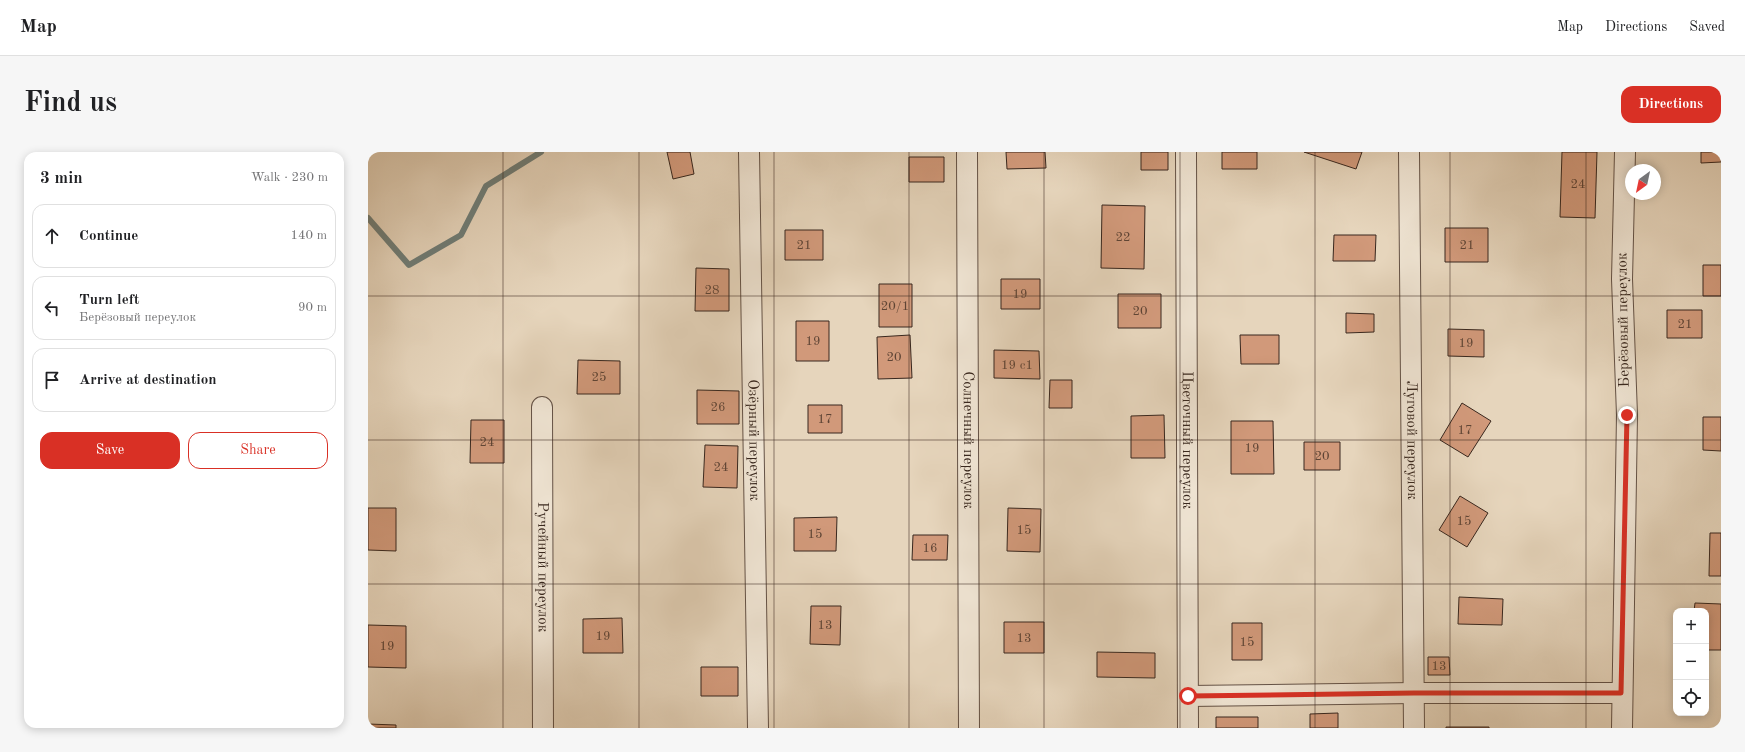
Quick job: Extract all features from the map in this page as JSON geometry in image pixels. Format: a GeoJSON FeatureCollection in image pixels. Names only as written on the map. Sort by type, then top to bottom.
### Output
{"type":"FeatureCollection","features":[{"type":"Feature","properties":{"kind":"street","name":"Озёрный переулок"},"geometry":{"type":"LineString","coordinates":[[749,152],[758,728]]}},
{"type":"Feature","properties":{"kind":"street","name":"Солнечный переулок"},"geometry":{"type":"LineString","coordinates":[[967,152],[969,728]]}},
{"type":"Feature","properties":{"kind":"street","name":"Цветочный переулок"},"geometry":{"type":"LineString","coordinates":[[1186,152],[1188,728]]}},
{"type":"Feature","properties":{"kind":"street","name":"Луговой переулок"},"geometry":{"type":"LineString","coordinates":[[1409,152],[1414,728]]}},
{"type":"Feature","properties":{"kind":"street","name":"Берёзовый переулок"},"geometry":{"type":"LineString","coordinates":[[1622,728],[1621,693],[1627,415],[1622,279],[1625,152]]}},
{"type":"Feature","properties":{"kind":"street","name":"Ручейный переулок"},"geometry":{"type":"LineString","coordinates":[[542,407],[543,728]]}},
{"type":"Feature","properties":{"kind":"street"},"geometry":{"type":"LineString","coordinates":[[1188,696],[1414,693],[1621,693]]}},
{"type":"Feature","properties":{"kind":"building"},"geometry":{"type":"Polygon","coordinates":[[[667,152],[690,152],[694,174],[673,179],[667,152]]]}},
{"type":"Feature","properties":{"kind":"building"},"geometry":{"type":"Polygon","coordinates":[[[1006,152],[1045,152],[1046,168],[1007,169],[1006,152]]]}},
{"type":"Feature","properties":{"kind":"building"},"geometry":{"type":"Polygon","coordinates":[[[1141,152],[1168,152],[1168,170],[1141,170],[1141,152]]]}},
{"type":"Feature","properties":{"kind":"building"},"geometry":{"type":"Polygon","coordinates":[[[1222,152],[1257,152],[1257,169],[1222,169],[1222,152]]]}},
{"type":"Feature","properties":{"kind":"building"},"geometry":{"type":"Polygon","coordinates":[[[1304,152],[1362,152],[1356,169],[1304,152]]]}},
{"type":"Feature","properties":{"kind":"building"},"geometry":{"type":"Polygon","coordinates":[[[1562,152],[1597,152],[1595,218],[1560,217],[1562,152]]]}},
{"type":"Feature","properties":{"kind":"building"},"geometry":{"type":"Polygon","coordinates":[[[1701,152],[1721,152],[1721,162],[1701,163],[1701,152]]]}},
{"type":"Feature","properties":{"kind":"building"},"geometry":{"type":"Polygon","coordinates":[[[909,157],[944,157],[944,182],[909,182],[909,157]]]}},
{"type":"Feature","properties":{"kind":"building"},"geometry":{"type":"Polygon","coordinates":[[[1102,205],[1145,206],[1144,269],[1101,268],[1102,205]]]}},
{"type":"Feature","properties":{"kind":"building"},"geometry":{"type":"Polygon","coordinates":[[[1445,228],[1488,228],[1488,262],[1445,262],[1445,228]]]}},
{"type":"Feature","properties":{"kind":"building"},"geometry":{"type":"Polygon","coordinates":[[[785,230],[823,230],[823,260],[785,260],[785,230]]]}},
{"type":"Feature","properties":{"kind":"building"},"geometry":{"type":"Polygon","coordinates":[[[1334,235],[1376,235],[1375,261],[1333,261],[1334,235]]]}},
{"type":"Feature","properties":{"kind":"building"},"geometry":{"type":"Polygon","coordinates":[[[1703,265],[1721,265],[1721,296],[1703,296],[1703,265]]]}},
{"type":"Feature","properties":{"kind":"building"},"geometry":{"type":"Polygon","coordinates":[[[696,268],[729,269],[729,311],[695,311],[696,268]]]}},
{"type":"Feature","properties":{"kind":"building"},"geometry":{"type":"Polygon","coordinates":[[[1001,279],[1040,279],[1040,309],[1001,309],[1001,279]]]}},
{"type":"Feature","properties":{"kind":"building"},"geometry":{"type":"Polygon","coordinates":[[[879,284],[912,284],[912,327],[879,327],[879,284]]]}},
{"type":"Feature","properties":{"kind":"building"},"geometry":{"type":"Polygon","coordinates":[[[1118,294],[1161,294],[1161,328],[1118,328],[1118,294]]]}},
{"type":"Feature","properties":{"kind":"building"},"geometry":{"type":"Polygon","coordinates":[[[1667,310],[1702,310],[1702,338],[1667,338],[1667,310]]]}},
{"type":"Feature","properties":{"kind":"building"},"geometry":{"type":"Polygon","coordinates":[[[1346,313],[1374,314],[1374,332],[1346,333],[1346,313]]]}},
{"type":"Feature","properties":{"kind":"building"},"geometry":{"type":"Polygon","coordinates":[[[796,321],[829,321],[829,361],[796,361],[796,321]]]}},
{"type":"Feature","properties":{"kind":"building"},"geometry":{"type":"Polygon","coordinates":[[[1448,329],[1484,330],[1484,357],[1448,356],[1448,329]]]}},
{"type":"Feature","properties":{"kind":"building"},"geometry":{"type":"Polygon","coordinates":[[[910,335],[912,378],[878,379],[877,337],[910,335]]]}},
{"type":"Feature","properties":{"kind":"building"},"geometry":{"type":"Polygon","coordinates":[[[1240,335],[1279,335],[1279,364],[1241,364],[1240,335]]]}},
{"type":"Feature","properties":{"kind":"building"},"geometry":{"type":"Polygon","coordinates":[[[994,350],[1039,351],[1040,379],[994,378],[994,350]]]}},
{"type":"Feature","properties":{"kind":"building"},"geometry":{"type":"Polygon","coordinates":[[[578,360],[620,361],[620,394],[577,394],[578,360]]]}},
{"type":"Feature","properties":{"kind":"building"},"geometry":{"type":"Polygon","coordinates":[[[1050,380],[1072,380],[1072,408],[1049,408],[1050,380]]]}},
{"type":"Feature","properties":{"kind":"building"},"geometry":{"type":"Polygon","coordinates":[[[697,390],[739,391],[739,424],[697,424],[697,390]]]}},
{"type":"Feature","properties":{"kind":"building"},"geometry":{"type":"Polygon","coordinates":[[[1462,403],[1491,421],[1468,457],[1440,440],[1462,403]]]}},
{"type":"Feature","properties":{"kind":"building"},"geometry":{"type":"Polygon","coordinates":[[[808,405],[842,405],[842,433],[808,433],[808,405]]]}},
{"type":"Feature","properties":{"kind":"building"},"geometry":{"type":"Polygon","coordinates":[[[1164,415],[1165,458],[1131,458],[1131,416],[1164,415]]]}},
{"type":"Feature","properties":{"kind":"building"},"geometry":{"type":"Polygon","coordinates":[[[1703,417],[1721,417],[1721,451],[1703,450],[1703,417]]]}},
{"type":"Feature","properties":{"kind":"building"},"geometry":{"type":"Polygon","coordinates":[[[471,420],[504,420],[504,463],[470,463],[471,420]]]}},
{"type":"Feature","properties":{"kind":"building"},"geometry":{"type":"Polygon","coordinates":[[[1231,421],[1273,421],[1274,474],[1231,474],[1231,421]]]}},
{"type":"Feature","properties":{"kind":"building"},"geometry":{"type":"Polygon","coordinates":[[[1304,442],[1340,442],[1340,470],[1304,470],[1304,442]]]}},
{"type":"Feature","properties":{"kind":"building"},"geometry":{"type":"Polygon","coordinates":[[[705,445],[738,446],[737,488],[703,487],[705,445]]]}},
{"type":"Feature","properties":{"kind":"building"},"geometry":{"type":"Polygon","coordinates":[[[1460,496],[1488,513],[1467,547],[1439,530],[1460,496]]]}},
{"type":"Feature","properties":{"kind":"building"},"geometry":{"type":"Polygon","coordinates":[[[368,508],[396,508],[396,551],[368,550],[368,508]]]}},
{"type":"Feature","properties":{"kind":"building"},"geometry":{"type":"Polygon","coordinates":[[[1008,508],[1041,509],[1040,552],[1007,551],[1008,508]]]}},
{"type":"Feature","properties":{"kind":"building"},"geometry":{"type":"Polygon","coordinates":[[[837,517],[836,551],[794,551],[794,518],[837,517]]]}},
{"type":"Feature","properties":{"kind":"building"},"geometry":{"type":"Polygon","coordinates":[[[1710,533],[1721,533],[1721,576],[1709,576],[1710,533]]]}},
{"type":"Feature","properties":{"kind":"building"},"geometry":{"type":"Polygon","coordinates":[[[913,535],[948,535],[947,560],[912,560],[913,535]]]}},
{"type":"Feature","properties":{"kind":"building"},"geometry":{"type":"Polygon","coordinates":[[[1459,597],[1503,599],[1502,625],[1458,624],[1459,597]]]}},
{"type":"Feature","properties":{"kind":"building"},"geometry":{"type":"Polygon","coordinates":[[[1695,603],[1721,604],[1721,650],[1709,650],[1709,608],[1694,608],[1695,603]]]}},
{"type":"Feature","properties":{"kind":"building"},"geometry":{"type":"Polygon","coordinates":[[[811,606],[841,606],[840,645],[810,644],[811,606]]]}},
{"type":"Feature","properties":{"kind":"building"},"geometry":{"type":"Polygon","coordinates":[[[622,618],[623,653],[583,653],[583,619],[622,618]]]}},
{"type":"Feature","properties":{"kind":"building"},"geometry":{"type":"Polygon","coordinates":[[[1004,622],[1044,622],[1044,653],[1004,653],[1004,622]]]}},
{"type":"Feature","properties":{"kind":"building"},"geometry":{"type":"Polygon","coordinates":[[[1232,623],[1262,623],[1262,660],[1232,660],[1232,623]]]}},
{"type":"Feature","properties":{"kind":"building"},"geometry":{"type":"Polygon","coordinates":[[[368,625],[406,626],[406,668],[368,667],[368,625]]]}},
{"type":"Feature","properties":{"kind":"building"},"geometry":{"type":"Polygon","coordinates":[[[1097,652],[1155,653],[1155,678],[1097,677],[1097,652]]]}},
{"type":"Feature","properties":{"kind":"building"},"geometry":{"type":"Polygon","coordinates":[[[1428,657],[1449,657],[1450,675],[1428,675],[1428,657]]]}},
{"type":"Feature","properties":{"kind":"building"},"geometry":{"type":"Polygon","coordinates":[[[701,667],[738,667],[738,696],[701,696],[701,667]]]}},
{"type":"Feature","properties":{"kind":"building"},"geometry":{"type":"Polygon","coordinates":[[[1338,713],[1338,728],[1310,728],[1310,714],[1338,713]]]}},
{"type":"Feature","properties":{"kind":"building"},"geometry":{"type":"Polygon","coordinates":[[[1216,717],[1258,717],[1258,728],[1216,728],[1216,717]]]}},
{"type":"Feature","properties":{"kind":"building"},"geometry":{"type":"Polygon","coordinates":[[[368,724],[396,725],[396,728],[368,728],[368,724]]]}},
{"type":"Feature","properties":{"kind":"building"},"geometry":{"type":"Polygon","coordinates":[[[1489,727],[1489,728],[1446,728],[1489,727]]]}},
{"type":"Feature","properties":{"kind":"waterway"},"geometry":{"type":"LineString","coordinates":[[368,218],[409,265],[461,235],[486,186],[541,152]]}},
{"type":"Feature","properties":{"kind":"route"},"geometry":{"type":"LineString","coordinates":[[1188,696],[1414,693],[1621,693],[1627,415]]}}]}
